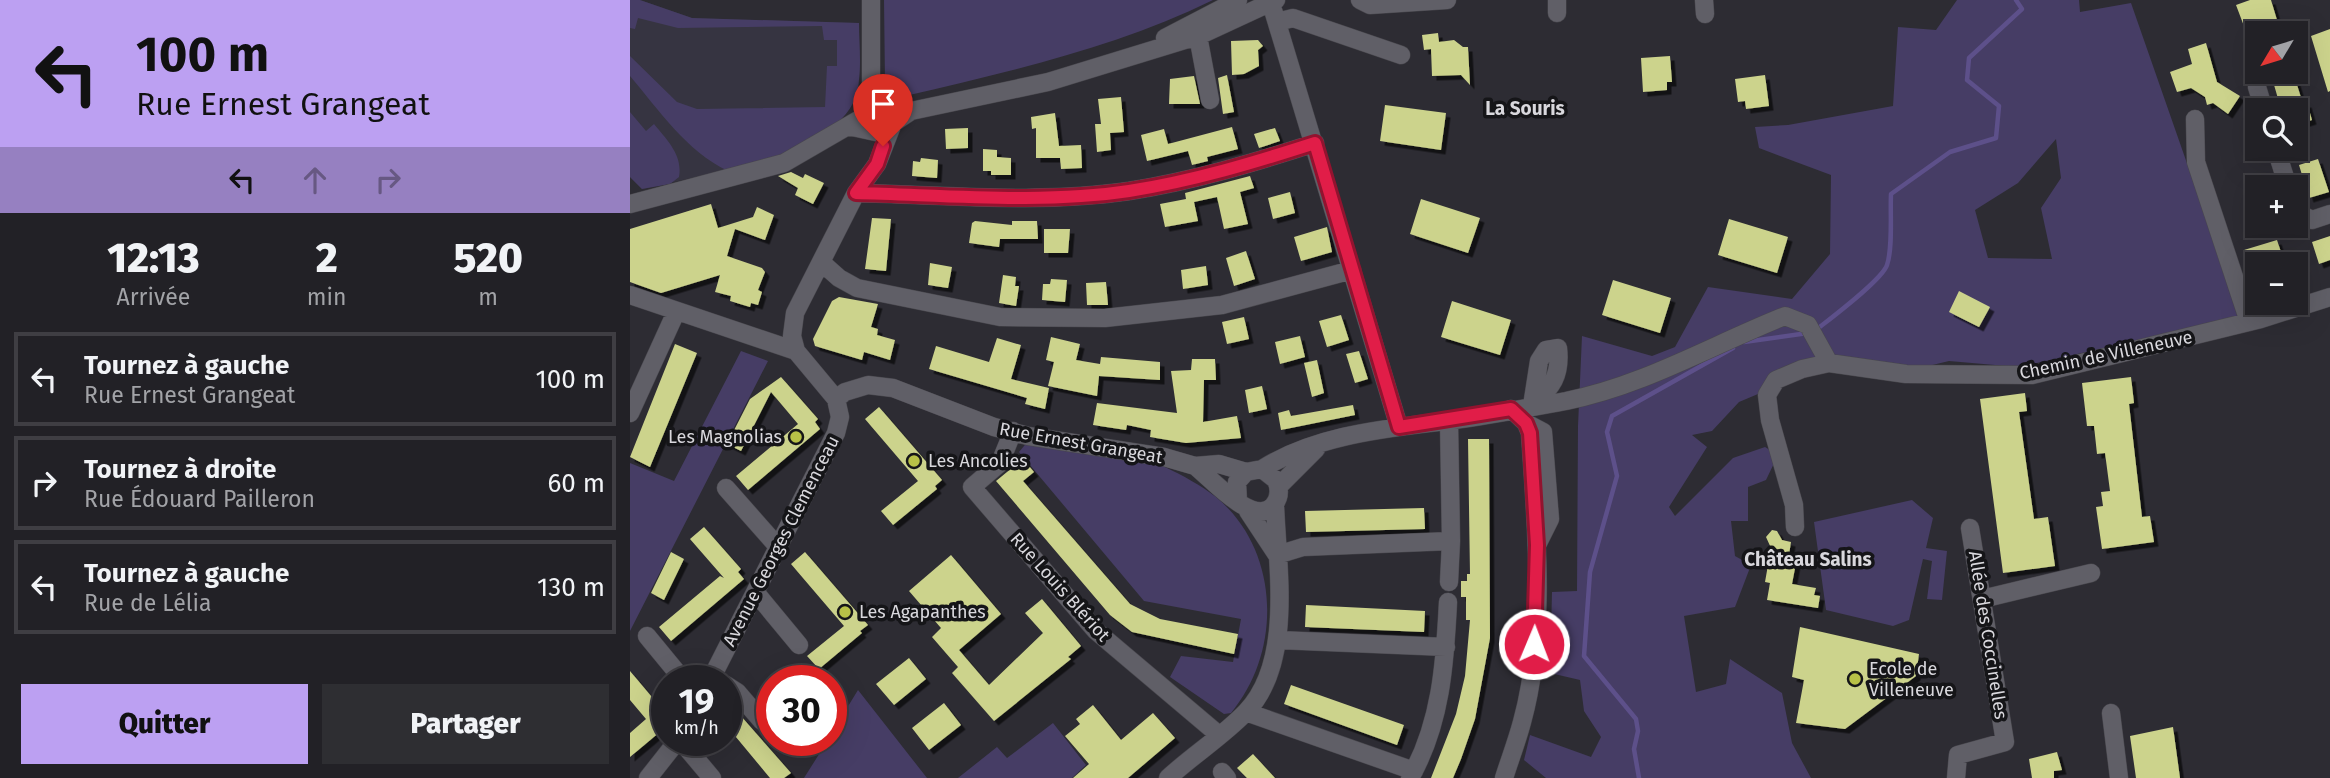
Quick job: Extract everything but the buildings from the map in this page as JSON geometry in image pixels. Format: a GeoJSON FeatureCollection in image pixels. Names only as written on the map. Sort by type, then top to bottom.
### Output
{"type":"FeatureCollection","features":[{"type":"Feature","properties":{"kind":"street"},"geometry":{"type":"LineString","coordinates":[[836,399],[796,351],[792,336],[795,313],[856,193],[877,164],[879,118],[871,0]]}},
{"type":"Feature","properties":{"kind":"street"},"geometry":{"type":"LineString","coordinates":[[1194,29],[1238,0]]}},
{"type":"Feature","properties":{"kind":"street"},"geometry":{"type":"LineString","coordinates":[[1360,0],[1370,5],[1447,0]]}},
{"type":"Feature","properties":{"kind":"street"},"geometry":{"type":"LineString","coordinates":[[630,204],[784,163],[848,126],[1048,82],[1144,51],[1194,29],[1272,1],[1399,427]]}},
{"type":"Feature","properties":{"kind":"street"},"geometry":{"type":"LineString","coordinates":[[1277,22],[1293,18],[1401,55]]}},
{"type":"Feature","properties":{"kind":"street"},"geometry":{"type":"LineString","coordinates":[[1194,29],[1210,100]]}},
{"type":"Feature","properties":{"kind":"street"},"geometry":{"type":"LineString","coordinates":[[2256,87],[2260,98]]}},
{"type":"Feature","properties":{"kind":"street"},"geometry":{"type":"LineString","coordinates":[[2195,119],[2196,162],[2249,322]]}},
{"type":"Feature","properties":{"kind":"street"},"geometry":{"type":"LineString","coordinates":[[856,193],[1043,196],[1126,191],[1219,174],[1315,143]]}},
{"type":"Feature","properties":{"kind":"street"},"geometry":{"type":"LineString","coordinates":[[2308,218],[2312,220],[2330,214]]}},
{"type":"Feature","properties":{"kind":"street"},"geometry":{"type":"LineString","coordinates":[[821,262],[839,278],[857,288],[1000,317],[1105,318],[1222,305],[1352,270]]}},
{"type":"Feature","properties":{"kind":"street"},"geometry":{"type":"LineString","coordinates":[[630,295],[796,351]]}},
{"type":"Feature","properties":{"kind":"street","name":"Chemin de Villeneuve"},"geometry":{"type":"LineString","coordinates":[[1829,363],[1906,374],[2032,375],[2249,322],[2330,297]]}},
{"type":"Feature","properties":{"kind":"street"},"geometry":{"type":"LineString","coordinates":[[630,413],[676,312]]}},
{"type":"Feature","properties":{"kind":"street"},"geometry":{"type":"LineString","coordinates":[[1275,504],[1263,512],[1243,506],[1237,482],[1281,457],[1325,441],[1511,409],[1529,414],[1632,383],[1701,356],[1784,316],[1814,334],[1829,363],[1802,369],[1776,380],[1768,395],[1770,420],[1794,505],[1794,527]]}},
{"type":"Feature","properties":{"kind":"street","name":"Rue Ernest Grangeat"},"geometry":{"type":"LineString","coordinates":[[836,399],[845,392],[868,386],[893,388],[994,428],[1164,457],[1195,466],[1219,464],[1254,470]]}},
{"type":"Feature","properties":{"kind":"street","name":"Avenue Georges Clemenceau"},"geometry":{"type":"LineString","coordinates":[[724,665],[756,593],[836,433],[840,417],[836,399]]}},
{"type":"Feature","properties":{"kind":"street"},"geometry":{"type":"LineString","coordinates":[[1504,778],[1523,720],[1532,669],[1537,545],[1529,414]]}},
{"type":"Feature","properties":{"kind":"street"},"geometry":{"type":"LineString","coordinates":[[1449,421],[1449,582]]}},
{"type":"Feature","properties":{"kind":"street","name":"Rue Louis Blériot"},"geometry":{"type":"LineString","coordinates":[[1013,431],[1000,463],[972,487],[1096,631],[1219,735]]}},
{"type":"Feature","properties":{"kind":"street"},"geometry":{"type":"LineString","coordinates":[[1168,778],[1191,769],[1219,735],[1246,712],[1260,695],[1282,621],[1275,504],[1279,486],[1325,441]]}},
{"type":"Feature","properties":{"kind":"street","name":"Rue Ernest Grangeat"},"geometry":{"type":"LineString","coordinates":[[1195,466],[1243,506],[1277,555]]}},
{"type":"Feature","properties":{"kind":"street"},"geometry":{"type":"LineString","coordinates":[[1254,470],[1272,475],[1279,486]]}},
{"type":"Feature","properties":{"kind":"street"},"geometry":{"type":"LineString","coordinates":[[726,488],[779,548]]}},
{"type":"Feature","properties":{"kind":"street","name":"Allée des Coccinelles"},"geometry":{"type":"LineString","coordinates":[[1956,778],[1958,755],[2005,742],[1970,528]]}},
{"type":"Feature","properties":{"kind":"street"},"geometry":{"type":"LineString","coordinates":[[1277,555],[1303,547],[1451,541]]}},
{"type":"Feature","properties":{"kind":"street"},"geometry":{"type":"LineString","coordinates":[[1982,599],[2091,573]]}},
{"type":"Feature","properties":{"kind":"street"},"geometry":{"type":"LineString","coordinates":[[756,593],[799,645]]}},
{"type":"Feature","properties":{"kind":"street"},"geometry":{"type":"LineString","coordinates":[[1246,712],[1412,775],[1437,713],[1446,647],[1448,602]]}},
{"type":"Feature","properties":{"kind":"street"},"geometry":{"type":"LineString","coordinates":[[647,636],[671,665]]}},
{"type":"Feature","properties":{"kind":"street"},"geometry":{"type":"LineString","coordinates":[[1278,640],[1446,647]]}},
{"type":"Feature","properties":{"kind":"street"},"geometry":{"type":"LineString","coordinates":[[742,698],[756,714]]}},
{"type":"Feature","properties":{"kind":"street"},"geometry":{"type":"LineString","coordinates":[[2112,713],[2119,778]]}},
{"type":"Feature","properties":{"kind":"street"},"geometry":{"type":"LineString","coordinates":[[648,778],[666,756]]}},
{"type":"Feature","properties":{"kind":"street"},"geometry":{"type":"LineString","coordinates":[[693,756],[712,778]]}},
{"type":"Feature","properties":{"kind":"shaded area"},"geometry":{"type":"Polygon","coordinates":[[[630,0],[640,0],[692,18],[859,23],[859,85],[854,101],[845,115],[750,165],[642,189],[630,177],[630,0]]]}},
{"type":"Feature","properties":{"kind":"shaded area"},"geometry":{"type":"Polygon","coordinates":[[[630,0],[640,0],[692,18],[859,23],[860,70],[855,98],[835,125],[819,136],[781,154],[728,171],[713,163],[686,141],[663,116],[630,76],[630,56],[677,102],[697,109],[825,107],[827,66],[837,66],[837,40],[824,40],[822,26],[678,28],[638,18],[635,29],[630,28],[630,0]]]}},
{"type":"Feature","properties":{"kind":"shaded area"},"geometry":{"type":"Polygon","coordinates":[[[884,0],[1213,0],[1138,32],[1062,57],[905,96],[896,95],[885,83],[884,0]]]}},
{"type":"Feature","properties":{"kind":"shaded area"},"geometry":{"type":"Polygon","coordinates":[[[1957,0],[2079,0],[2080,12],[2131,3],[2241,318],[2018,367],[1949,361],[1924,367],[1839,360],[1739,402],[1712,431],[1692,435],[1707,447],[1669,507],[1675,516],[1733,458],[1765,447],[1778,455],[1766,480],[1748,487],[1748,521],[1731,521],[1735,556],[1751,565],[1735,607],[1684,616],[1696,692],[1726,684],[1730,659],[1782,693],[1792,743],[1811,778],[1546,778],[1524,760],[1530,735],[1591,757],[1601,737],[1584,711],[1580,680],[1550,673],[1552,592],[1577,591],[1578,426],[1582,336],[1652,356],[1675,347],[1708,287],[1792,299],[1830,254],[1831,175],[1759,148],[1755,127],[1788,125],[1893,106],[1898,27],[1936,30],[1957,0]],[[2056,139],[2018,183],[1975,210],[1988,258],[2052,259],[2041,208],[2061,178],[2056,139]]]}},
{"type":"Feature","properties":{"kind":"shaded area"},"geometry":{"type":"Polygon","coordinates":[[[630,112],[646,131],[654,124],[673,148],[680,169],[679,177],[670,184],[642,189],[630,177],[630,112]]]}},
{"type":"Feature","properties":{"kind":"shaded area"},"geometry":{"type":"Polygon","coordinates":[[[741,351],[768,361],[630,631],[630,463],[674,481],[741,351]]]}},
{"type":"Feature","properties":{"kind":"shaded area"},"geometry":{"type":"Polygon","coordinates":[[[1029,440],[1160,465],[1216,497],[1237,519],[1253,545],[1263,573],[1267,602],[1266,632],[1259,661],[1248,688],[1231,713],[1224,714],[1170,677],[1181,656],[1233,662],[1241,619],[1144,601],[1019,452],[1029,440]]]}},
{"type":"Feature","properties":{"kind":"shaded area"},"geometry":{"type":"Polygon","coordinates":[[[1912,500],[1933,518],[1926,548],[1947,551],[1942,600],[1927,599],[1932,561],[1923,559],[1909,620],[1893,626],[1826,610],[1814,522],[1912,500]]]}},
{"type":"Feature","properties":{"kind":"shaded area"},"geometry":{"type":"Polygon","coordinates":[[[858,690],[927,778],[804,778],[818,756],[847,756],[847,708],[858,690]]]}},
{"type":"Feature","properties":{"kind":"shaded area"},"geometry":{"type":"Polygon","coordinates":[[[1053,723],[1086,765],[1072,778],[958,778],[997,747],[1007,758],[1053,723]]]}},
{"type":"Feature","properties":{"kind":"waterway"},"geometry":{"type":"LineString","coordinates":[[1816,330],[1866,289],[1887,265],[1891,240],[1891,194],[1950,152],[1996,138],[1999,106],[1967,80],[1969,58],[2022,9],[2016,0]]}},
{"type":"Feature","properties":{"kind":"waterway"},"geometry":{"type":"LineString","coordinates":[[1744,342],[1808,333]]}},
{"type":"Feature","properties":{"kind":"waterway"},"geometry":{"type":"LineString","coordinates":[[1639,778],[1634,749],[1638,731],[1636,719],[1584,656],[1590,572],[1617,476],[1607,432],[1612,416],[1733,348]]}},
{"type":"Feature","properties":{"kind":"place","name":"Les Magnolias"},"geometry":{"type":"Point","coordinates":[796,437]}},
{"type":"Feature","properties":{"kind":"place","name":"Les Ancolies"},"geometry":{"type":"Point","coordinates":[914,461]}},
{"type":"Feature","properties":{"kind":"place","name":"Les Agapanthes"},"geometry":{"type":"Point","coordinates":[845,612]}},
{"type":"Feature","properties":{"kind":"place","name":"Ecole de Villeneuve"},"geometry":{"type":"Point","coordinates":[1855,679]}},
{"type":"Feature","properties":{"kind":"district","name":"La Souris"},"geometry":{"type":"Point","coordinates":[1525,108]}},
{"type":"Feature","properties":{"kind":"district","name":"Château Salins"},"geometry":{"type":"Point","coordinates":[1808,559]}},
{"type":"Feature","properties":{"kind":"route"},"geometry":{"type":"LineString","coordinates":[[883,146],[877,164],[856,193],[1043,196],[1126,191],[1219,174],[1315,143],[1399,427],[1511,409],[1526,423],[1530,433],[1537,545],[1534,644]]}}]}
